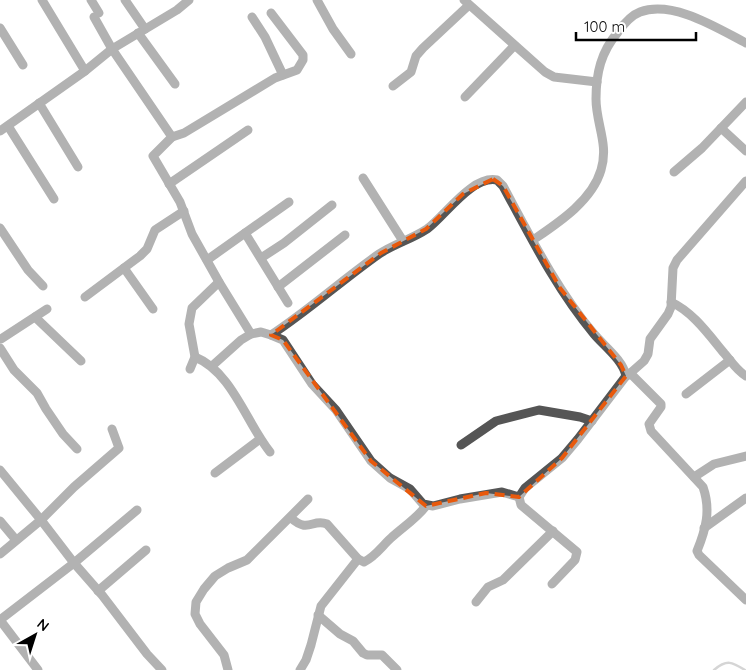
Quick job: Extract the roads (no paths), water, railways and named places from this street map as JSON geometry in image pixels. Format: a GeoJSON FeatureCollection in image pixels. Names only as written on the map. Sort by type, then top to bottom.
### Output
{"type":"FeatureCollection","features":[{"type":"Feature","properties":{"kind":"street"},"geometry":{"type":"LineString","coordinates":[[42,0],[84,71]]}},
{"type":"Feature","properties":{"kind":"street"},"geometry":{"type":"LineString","coordinates":[[91,0],[112,49],[172,137]]}},
{"type":"Feature","properties":{"kind":"street"},"geometry":{"type":"LineString","coordinates":[[125,0],[175,84]]}},
{"type":"Feature","properties":{"kind":"street"},"geometry":{"type":"LineString","coordinates":[[0,131],[112,49],[177,10],[189,0]]}},
{"type":"Feature","properties":{"kind":"street"},"geometry":{"type":"LineString","coordinates":[[322,2],[338,37],[352,54]]}},
{"type":"Feature","properties":{"kind":"street"},"geometry":{"type":"LineString","coordinates":[[393,86],[412,72],[416,56],[466,2],[545,72],[554,77],[597,82]]}},
{"type":"Feature","properties":{"kind":"street"},"geometry":{"type":"LineString","coordinates":[[533,240],[556,225],[580,202],[591,190],[601,172],[604,156],[604,139],[597,112],[597,82],[600,62],[605,49],[624,25],[639,12],[659,7],[687,14],[714,24],[746,42]]}},
{"type":"Feature","properties":{"kind":"street"},"geometry":{"type":"LineString","coordinates":[[252,334],[219,282],[192,234],[184,211],[153,156],[172,137],[184,133],[274,78],[297,70],[303,60],[303,55],[271,13]]}},
{"type":"Feature","properties":{"kind":"street"},"geometry":{"type":"LineString","coordinates":[[252,17],[265,37],[284,75]]}},
{"type":"Feature","properties":{"kind":"street"},"geometry":{"type":"LineString","coordinates":[[0,28],[23,65]]}},
{"type":"Feature","properties":{"kind":"street"},"geometry":{"type":"LineString","coordinates":[[465,97],[514,46]]}},
{"type":"Feature","properties":{"kind":"street"},"geometry":{"type":"LineString","coordinates":[[674,172],[702,148],[746,102]]}},
{"type":"Feature","properties":{"kind":"street"},"geometry":{"type":"LineString","coordinates":[[39,103],[78,167]]}},
{"type":"Feature","properties":{"kind":"street"},"geometry":{"type":"LineString","coordinates":[[8,126],[54,199]]}},
{"type":"Feature","properties":{"kind":"street"},"geometry":{"type":"LineString","coordinates":[[721,128],[746,151]]}},
{"type":"Feature","properties":{"kind":"street"},"geometry":{"type":"LineString","coordinates":[[169,184],[248,130]]}},
{"type":"Feature","properties":{"kind":"street"},"geometry":{"type":"LineString","coordinates":[[363,178],[403,241]]}},
{"type":"Feature","properties":{"kind":"street"},"geometry":{"type":"LineString","coordinates":[[272,335],[381,253],[426,230],[463,194],[483,183],[493,179],[497,180],[503,186],[560,288],[592,332],[628,375],[662,407],[648,426],[703,487],[706,496],[708,515],[697,551],[699,556],[746,600]]}},
{"type":"Feature","properties":{"kind":"street"},"geometry":{"type":"LineString","coordinates":[[552,584],[575,560],[577,554],[575,549],[521,505],[518,500],[519,497],[525,488],[562,458],[628,375],[644,361],[648,354],[650,339],[668,314],[671,302],[673,268],[677,260],[746,181]]}},
{"type":"Feature","properties":{"kind":"street"},"geometry":{"type":"LineString","coordinates":[[207,260],[289,202]]}},
{"type":"Feature","properties":{"kind":"street"},"geometry":{"type":"LineString","coordinates":[[261,258],[284,243],[332,205]]}},
{"type":"Feature","properties":{"kind":"street"},"geometry":{"type":"LineString","coordinates":[[85,296],[147,249],[155,230],[184,211]]}},
{"type":"Feature","properties":{"kind":"street"},"geometry":{"type":"LineString","coordinates":[[0,228],[28,270],[43,286]]}},
{"type":"Feature","properties":{"kind":"street"},"geometry":{"type":"LineString","coordinates":[[245,233],[288,303]]}},
{"type":"Feature","properties":{"kind":"street"},"geometry":{"type":"LineString","coordinates":[[278,287],[345,235]]}},
{"type":"Feature","properties":{"kind":"street"},"geometry":{"type":"LineString","coordinates":[[124,268],[152,308]]}},
{"type":"Feature","properties":{"kind":"street"},"geometry":{"type":"LineString","coordinates":[[190,369],[195,357],[189,324],[192,308],[219,282]]}},
{"type":"Feature","properties":{"kind":"street"},"geometry":{"type":"LineString","coordinates":[[671,302],[682,307],[709,334],[738,371],[746,376]]}},
{"type":"Feature","properties":{"kind":"street"},"geometry":{"type":"LineString","coordinates":[[0,343],[0,339],[47,309]]}},
{"type":"Feature","properties":{"kind":"street"},"geometry":{"type":"LineString","coordinates":[[35,317],[81,361]]}},
{"type":"Feature","properties":{"kind":"street"},"geometry":{"type":"LineString","coordinates":[[212,366],[240,340],[261,332],[272,335],[283,340],[312,384],[336,410],[372,461],[390,478],[410,489],[426,506],[486,493],[502,492],[519,497]]}},
{"type":"Feature","properties":{"kind":"street"},"geometry":{"type":"LineString","coordinates":[[0,348],[14,370],[37,393],[59,427],[77,449]]}},
{"type":"Feature","properties":{"kind":"street"},"geometry":{"type":"LineString","coordinates":[[195,357],[212,366],[226,383],[270,452]]}},
{"type":"Feature","properties":{"kind":"street"},"geometry":{"type":"LineString","coordinates":[[686,394],[730,360]]}},
{"type":"Feature","properties":{"kind":"street"},"geometry":{"type":"LineString","coordinates":[[461,445],[496,421],[539,410],[592,421]]}},
{"type":"Feature","properties":{"kind":"street"},"geometry":{"type":"LineString","coordinates":[[0,554],[41,520],[74,487],[119,448],[112,429]]}},
{"type":"Feature","properties":{"kind":"street"},"geometry":{"type":"LineString","coordinates":[[215,473],[260,439]]}},
{"type":"Feature","properties":{"kind":"street"},"geometry":{"type":"LineString","coordinates":[[694,477],[714,464],[746,456]]}},
{"type":"Feature","properties":{"kind":"street"},"geometry":{"type":"LineString","coordinates":[[0,470],[74,564],[162,670]]}},
{"type":"Feature","properties":{"kind":"street"},"geometry":{"type":"LineString","coordinates":[[704,528],[746,498]]}},
{"type":"Feature","properties":{"kind":"street"},"geometry":{"type":"LineString","coordinates":[[228,670],[224,654],[200,624],[196,614],[196,602],[215,576],[228,568],[248,560],[276,529],[291,518],[308,499]]}},
{"type":"Feature","properties":{"kind":"street"},"geometry":{"type":"LineString","coordinates":[[291,518],[299,525],[304,526],[323,522],[327,524],[358,559],[364,562],[373,557],[390,538],[412,522],[426,506]]}},
{"type":"Feature","properties":{"kind":"street"},"geometry":{"type":"LineString","coordinates":[[38,670],[0,620],[74,564],[138,510]]}},
{"type":"Feature","properties":{"kind":"street"},"geometry":{"type":"LineString","coordinates":[[0,521],[16,540]]}},
{"type":"Feature","properties":{"kind":"street"},"geometry":{"type":"LineString","coordinates":[[476,602],[488,588],[503,580],[554,531]]}},
{"type":"Feature","properties":{"kind":"street"},"geometry":{"type":"LineString","coordinates":[[98,591],[146,550]]}},
{"type":"Feature","properties":{"kind":"street"},"geometry":{"type":"LineString","coordinates":[[300,670],[311,644],[321,606],[358,559]]}},
{"type":"Feature","properties":{"kind":"street"},"geometry":{"type":"LineString","coordinates":[[318,615],[340,634],[353,641],[363,653],[367,655],[382,655],[397,670]]}},
{"type":"Feature","properties":{"kind":"waterway"},"geometry":{"type":"LineString","coordinates":[[714,670],[726,663],[736,665],[745,670]]}}]}
